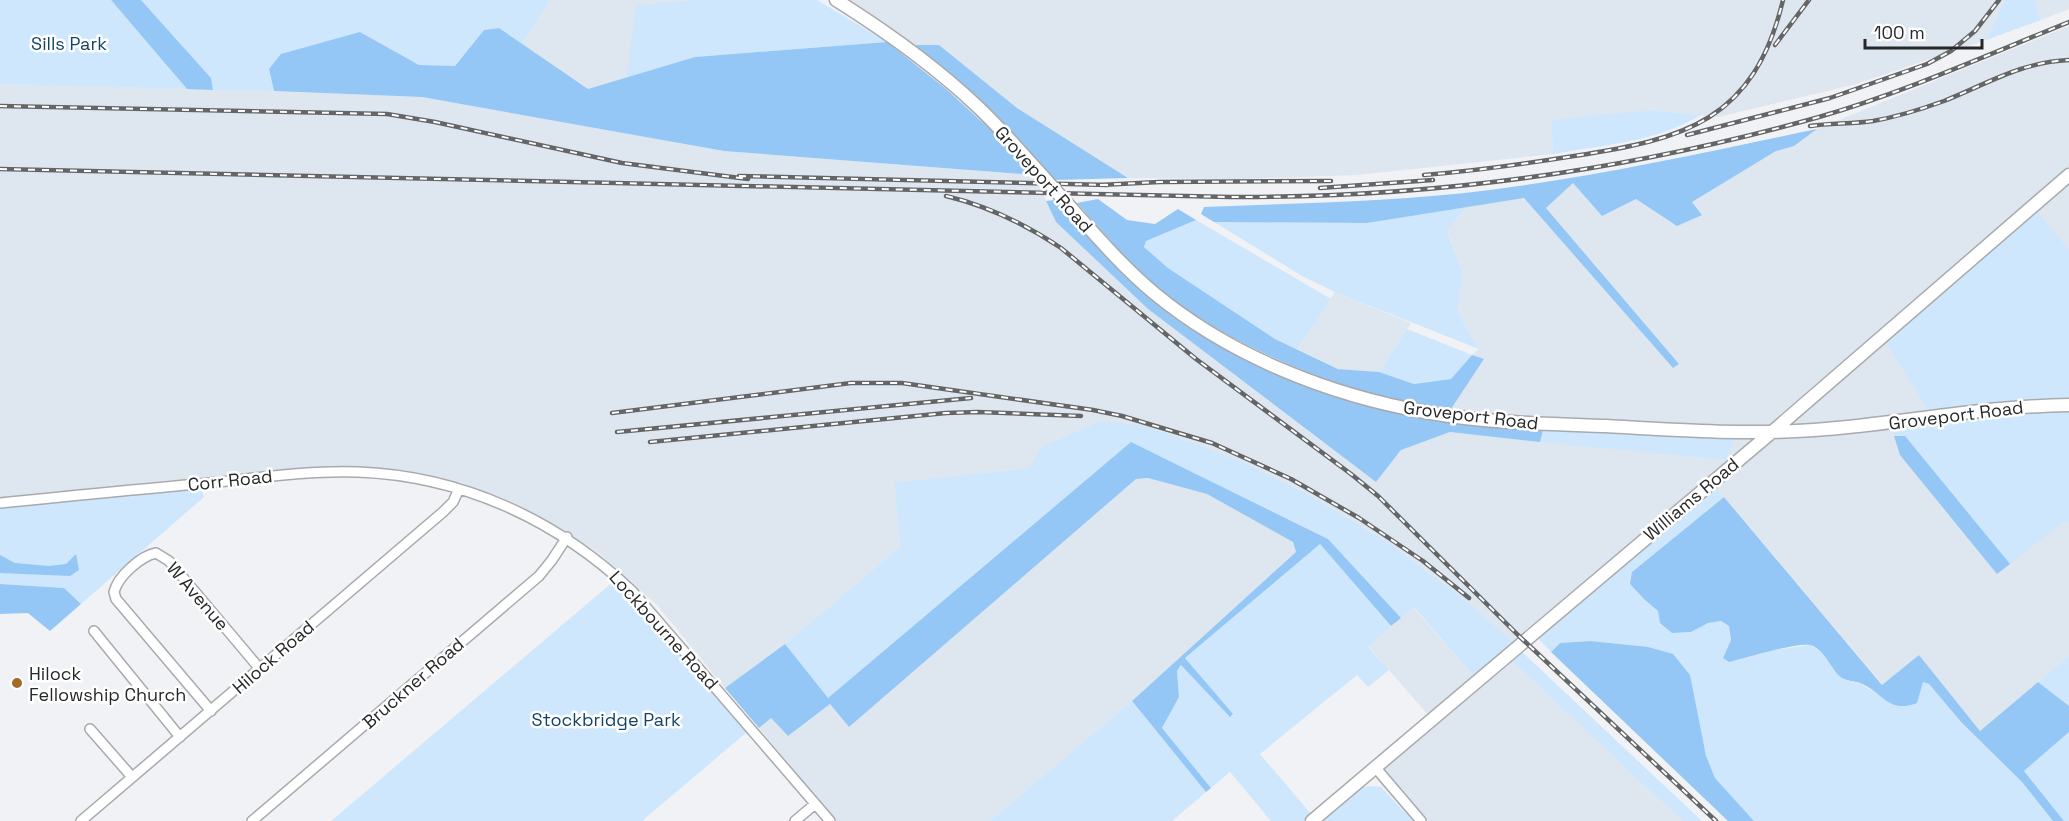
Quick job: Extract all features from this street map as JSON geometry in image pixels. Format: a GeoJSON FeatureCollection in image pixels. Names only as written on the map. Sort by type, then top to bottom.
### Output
{"type":"FeatureCollection","features":[{"type":"Feature","properties":{"kind":"main road","name":"Groveport Road"},"geometry":{"type":"LineString","coordinates":[[836,0],[901,43],[958,88],[989,118],[1134,275],[1185,316],[1251,355],[1329,387],[1410,409],[1485,420],[1772,432],[1869,425],[2002,408],[2069,405]]}},
{"type":"Feature","properties":{"kind":"main road","name":"Williams Road"},"geometry":{"type":"LineString","coordinates":[[1312,821],[1772,432],[2069,175]]}},
{"type":"Feature","properties":{"kind":"street","name":"Corr Road"},"geometry":{"type":"LineString","coordinates":[[0,503],[341,471],[401,476],[459,489]]}},
{"type":"Feature","properties":{"kind":"street","name":"Lockbourne Road"},"geometry":{"type":"LineString","coordinates":[[459,489],[510,507],[567,537],[612,572],[642,601],[830,821]]}},
{"type":"Feature","properties":{"kind":"street","name":"Hilock Road"},"geometry":{"type":"LineString","coordinates":[[81,821],[444,512],[453,502],[459,489]]}},
{"type":"Feature","properties":{"kind":"street","name":"Bruckner Road"},"geometry":{"type":"LineString","coordinates":[[252,821],[538,576],[567,537]]}},
{"type":"Feature","properties":{"kind":"street","name":"W Avenue"},"geometry":{"type":"LineString","coordinates":[[211,711],[116,599],[114,592],[119,580],[147,555],[156,553],[169,561],[260,669]]}},
{"type":"Feature","properties":{"kind":"street"},"geometry":{"type":"LineString","coordinates":[[94,631],[180,737]]}},
{"type":"Feature","properties":{"kind":"street"},"geometry":{"type":"LineString","coordinates":[[90,729],[132,777]]}},
{"type":"Feature","properties":{"kind":"street"},"geometry":{"type":"LineString","coordinates":[[1375,767],[1421,821]]}},
{"type":"Feature","properties":{"kind":"street"},"geometry":{"type":"LineString","coordinates":[[795,821],[815,804]]}},
{"type":"Feature","properties":{"kind":"shaded area"},"geometry":{"type":"Polygon","coordinates":[[[111,0],[141,0],[211,78],[213,90],[187,89],[111,0]]]}},
{"type":"Feature","properties":{"kind":"shaded area"},"geometry":{"type":"Polygon","coordinates":[[[550,0],[690,0],[637,5],[626,78],[588,89],[522,44],[550,0]]]}},
{"type":"Feature","properties":{"kind":"shaded area"},"geometry":{"type":"Polygon","coordinates":[[[851,0],[2005,0],[1986,40],[1856,84],[1718,117],[1651,110],[1551,121],[1553,154],[1357,175],[1238,179],[1128,178],[1017,108],[939,45],[915,45],[851,0]]]}},
{"type":"Feature","properties":{"kind":"shaded area"},"geometry":{"type":"Polygon","coordinates":[[[2035,0],[2069,0],[2069,9],[2041,20],[2035,0]]]}},
{"type":"Feature","properties":{"kind":"shaded area"},"geometry":{"type":"Polygon","coordinates":[[[2069,26],[2069,656],[1980,731],[1919,655],[1883,685],[1714,485],[1536,636],[1528,628],[1515,643],[1457,593],[1386,541],[1306,493],[1247,464],[1041,447],[1030,468],[896,482],[900,547],[785,644],[725,688],[657,605],[595,550],[510,501],[463,483],[393,470],[355,467],[298,468],[0,497],[0,84],[422,97],[724,151],[1034,175],[1056,222],[1148,309],[1376,482],[1401,450],[1450,432],[1726,460],[1734,438],[1543,430],[1445,421],[1483,360],[1472,355],[1479,349],[1457,311],[1463,273],[1447,230],[1466,207],[1524,198],[1673,368],[1679,364],[1546,208],[1573,183],[1602,216],[1636,199],[1702,215],[1692,202],[1776,151],[1794,146],[1817,129],[2069,26]]]}},
{"type":"Feature","properties":{"kind":"shaded area"},"geometry":{"type":"Polygon","coordinates":[[[499,28],[588,89],[695,57],[887,42],[945,88],[992,131],[1034,175],[724,151],[422,97],[274,91],[269,69],[281,54],[360,32],[419,65],[455,66],[484,30],[499,28]]]}},
{"type":"Feature","properties":{"kind":"shaded area"},"geometry":{"type":"Polygon","coordinates":[[[915,45],[939,45],[1017,108],[1128,178],[1055,180],[984,104],[915,45]]]}},
{"type":"Feature","properties":{"kind":"shaded area"},"geometry":{"type":"Polygon","coordinates":[[[1817,129],[1794,146],[1776,151],[1692,202],[1702,215],[1677,226],[1636,199],[1602,216],[1573,183],[1546,208],[1679,364],[1673,368],[1524,198],[1367,223],[1214,222],[1201,214],[1204,207],[1383,200],[1490,190],[1613,171],[1817,129]]]}},
{"type":"Feature","properties":{"kind":"shaded area"},"geometry":{"type":"Polygon","coordinates":[[[1098,199],[1127,220],[1155,224],[1178,209],[1196,220],[1146,241],[1144,247],[1168,268],[1275,339],[1338,369],[1379,372],[1414,384],[1451,379],[1472,355],[1484,359],[1451,409],[1364,392],[1300,369],[1206,322],[1155,286],[1077,203],[1098,199]]]}},
{"type":"Feature","properties":{"kind":"shaded area"},"geometry":{"type":"Polygon","coordinates":[[[1055,200],[1110,261],[1146,295],[1177,320],[1247,361],[1326,392],[1405,414],[1456,423],[1543,430],[1540,442],[1450,432],[1401,450],[1376,482],[1148,309],[1056,222],[1046,201],[1055,200]]]}},
{"type":"Feature","properties":{"kind":"shaded area"},"geometry":{"type":"Polygon","coordinates":[[[1335,292],[1411,323],[1379,372],[1339,369],[1297,349],[1335,292]]]}},
{"type":"Feature","properties":{"kind":"shaded area"},"geometry":{"type":"Polygon","coordinates":[[[1894,436],[1905,436],[2010,564],[1997,574],[1900,455],[1894,436]]]}},
{"type":"Feature","properties":{"kind":"shaded area"},"geometry":{"type":"Polygon","coordinates":[[[1131,442],[1328,539],[1401,618],[1391,626],[1320,544],[1185,658],[1233,714],[1230,717],[1181,665],[1177,671],[1179,697],[1162,728],[1211,788],[1206,792],[1132,701],[1296,552],[1293,542],[1207,494],[1148,478],[1136,479],[849,727],[830,704],[788,736],[771,718],[759,728],[725,688],[785,644],[828,698],[1131,442]]]}},
{"type":"Feature","properties":{"kind":"shaded area"},"geometry":{"type":"Polygon","coordinates":[[[1148,478],[1207,494],[1293,542],[1296,552],[1132,701],[990,821],[836,821],[759,728],[771,718],[788,736],[830,704],[849,727],[1136,479],[1148,478]]]}},
{"type":"Feature","properties":{"kind":"shaded area"},"geometry":{"type":"Polygon","coordinates":[[[1724,497],[1882,685],[1919,655],[1980,731],[2038,682],[2069,706],[2069,732],[2024,771],[2064,821],[2053,821],[2022,782],[1962,723],[1929,684],[1923,682],[1917,703],[1899,706],[1860,683],[1842,678],[1824,655],[1810,645],[1783,648],[1729,662],[1723,658],[1731,640],[1729,626],[1721,621],[1708,623],[1691,632],[1672,633],[1660,623],[1658,611],[1630,584],[1632,572],[1724,497]]]}},
{"type":"Feature","properties":{"kind":"shaded area"},"geometry":{"type":"Polygon","coordinates":[[[76,554],[79,570],[70,576],[0,573],[0,555],[15,563],[49,566],[66,564],[76,554]]]}},
{"type":"Feature","properties":{"kind":"shaded area"},"geometry":{"type":"Polygon","coordinates":[[[0,584],[64,588],[81,604],[50,631],[28,613],[0,614],[0,584]]]}},
{"type":"Feature","properties":{"kind":"shaded area"},"geometry":{"type":"Polygon","coordinates":[[[1413,607],[1474,677],[1504,653],[1682,821],[1413,821],[1374,776],[1436,724],[1368,646],[1413,607]]]}},
{"type":"Feature","properties":{"kind":"shaded area"},"geometry":{"type":"Polygon","coordinates":[[[1590,641],[1648,647],[1673,654],[1690,675],[1706,756],[1715,778],[1754,821],[1728,821],[1551,652],[1560,643],[1590,641]]]}},
{"type":"Feature","properties":{"kind":"green space","name":"Sills Park"},"geometry":{"type":"Polygon","coordinates":[[[0,0],[111,0],[187,89],[0,84],[0,0]]]}},
{"type":"Feature","properties":{"kind":"green space"},"geometry":{"type":"Polygon","coordinates":[[[141,0],[550,0],[522,44],[499,28],[484,30],[455,66],[419,65],[360,32],[269,69],[274,91],[213,90],[211,78],[141,0]]]}},
{"type":"Feature","properties":{"kind":"green space"},"geometry":{"type":"Polygon","coordinates":[[[690,0],[817,0],[887,42],[695,57],[626,78],[636,5],[690,0]]]}},
{"type":"Feature","properties":{"kind":"green space"},"geometry":{"type":"Polygon","coordinates":[[[2005,0],[2035,0],[2041,20],[1986,40],[2005,0]]]}},
{"type":"Feature","properties":{"kind":"green space"},"geometry":{"type":"Polygon","coordinates":[[[1651,110],[1701,115],[1648,137],[1553,154],[1551,120],[1651,110]]]}},
{"type":"Feature","properties":{"kind":"green space"},"geometry":{"type":"Polygon","coordinates":[[[1466,207],[1447,231],[1463,273],[1457,311],[1479,349],[1335,292],[1302,276],[1214,222],[1367,223],[1466,207]]]}},
{"type":"Feature","properties":{"kind":"green space"},"geometry":{"type":"Polygon","coordinates":[[[2035,209],[2069,250],[2069,399],[1993,403],[1929,411],[1884,339],[2035,209]]]}},
{"type":"Feature","properties":{"kind":"green space"},"geometry":{"type":"Polygon","coordinates":[[[1196,220],[1331,299],[1297,349],[1275,339],[1168,268],[1144,247],[1146,241],[1196,220]]]}},
{"type":"Feature","properties":{"kind":"green space"},"geometry":{"type":"Polygon","coordinates":[[[1407,329],[1472,355],[1451,379],[1414,384],[1379,372],[1407,329]]]}},
{"type":"Feature","properties":{"kind":"green space"},"geometry":{"type":"Polygon","coordinates":[[[2069,411],[2069,523],[2066,520],[2010,564],[1905,436],[1894,436],[1894,427],[2010,413],[2069,411]]]}},
{"type":"Feature","properties":{"kind":"green space"},"geometry":{"type":"Polygon","coordinates":[[[1102,421],[1143,426],[1179,438],[1247,464],[1306,493],[1386,541],[1457,593],[1515,643],[1474,677],[1414,607],[1401,618],[1328,539],[1131,442],[827,699],[785,644],[900,547],[895,482],[1029,468],[1041,447],[1102,421]]]}},
{"type":"Feature","properties":{"kind":"green space"},"geometry":{"type":"Polygon","coordinates":[[[1543,430],[1735,438],[1726,460],[1540,442],[1543,430]]]}},
{"type":"Feature","properties":{"kind":"green space"},"geometry":{"type":"Polygon","coordinates":[[[1714,485],[1724,497],[1632,572],[1645,600],[1658,611],[1672,633],[1691,632],[1708,623],[1720,621],[1729,626],[1731,640],[1724,657],[1810,645],[1822,653],[1843,679],[1861,684],[1897,706],[1920,690],[1923,682],[1929,684],[1962,723],[2022,782],[2053,821],[1754,821],[1715,778],[1706,756],[1618,645],[1590,641],[1560,643],[1551,652],[1536,636],[1714,485]]]}},
{"type":"Feature","properties":{"kind":"green space"},"geometry":{"type":"Polygon","coordinates":[[[201,487],[204,497],[81,604],[64,588],[0,584],[0,508],[201,487]]]}},
{"type":"Feature","properties":{"kind":"green space"},"geometry":{"type":"Polygon","coordinates":[[[1320,544],[1391,626],[1368,647],[1389,670],[1368,687],[1357,675],[1260,754],[1312,815],[1305,821],[1271,821],[1230,772],[1211,788],[1162,728],[1179,697],[1177,671],[1182,665],[1230,717],[1233,715],[1185,658],[1320,544]]]}},
{"type":"Feature","properties":{"kind":"green space","name":"Stockbridge Park"},"geometry":{"type":"Polygon","coordinates":[[[614,581],[649,614],[747,732],[642,821],[331,821],[614,581]]]}},
{"type":"Feature","properties":{"kind":"green space"},"geometry":{"type":"Polygon","coordinates":[[[1521,651],[1702,821],[1682,821],[1510,659],[1521,651]]]}},
{"type":"Feature","properties":{"kind":"green space"},"geometry":{"type":"Polygon","coordinates":[[[2069,656],[2069,706],[2038,682],[2069,656]]]}},
{"type":"Feature","properties":{"kind":"green space"},"geometry":{"type":"Polygon","coordinates":[[[1132,701],[1206,792],[1172,821],[990,821],[1132,701]]]}},
{"type":"Feature","properties":{"kind":"green space"},"geometry":{"type":"Polygon","coordinates":[[[2069,732],[2069,821],[2064,821],[2024,771],[2069,732]]]}},
{"type":"Feature","properties":{"kind":"green space"},"geometry":{"type":"Polygon","coordinates":[[[1381,787],[1413,821],[1322,821],[1360,788],[1381,787]]]}},
{"type":"Feature","properties":{"kind":"railway"},"geometry":{"type":"LineString","coordinates":[[1424,175],[1518,164],[1614,149],[1681,131],[1709,117],[1733,98],[1754,73],[1770,41],[1783,0]]}},
{"type":"Feature","properties":{"kind":"railway"},"geometry":{"type":"LineString","coordinates":[[1775,45],[1809,0]]}},
{"type":"Feature","properties":{"kind":"railway"},"geometry":{"type":"LineString","coordinates":[[1687,135],[1830,98],[1927,64],[1951,51],[1975,31],[1999,0]]}},
{"type":"Feature","properties":{"kind":"railway"},"geometry":{"type":"LineString","coordinates":[[0,169],[1230,197],[1379,193],[1527,178],[1601,166],[1747,136],[1819,117],[1883,96],[2069,22]]}},
{"type":"Feature","properties":{"kind":"railway"},"geometry":{"type":"LineString","coordinates":[[1810,126],[1873,121],[1900,115],[1944,101],[2020,69],[2069,60]]}},
{"type":"Feature","properties":{"kind":"railway"},"geometry":{"type":"LineString","coordinates":[[0,106],[387,114],[435,122],[622,163],[748,179]]}},
{"type":"Feature","properties":{"kind":"railway"},"geometry":{"type":"LineString","coordinates":[[739,176],[1108,185]]}},
{"type":"Feature","properties":{"kind":"railway"},"geometry":{"type":"LineString","coordinates":[[1320,188],[1433,180]]}},
{"type":"Feature","properties":{"kind":"railway"},"geometry":{"type":"LineString","coordinates":[[1100,185],[1159,182],[1331,181]]}},
{"type":"Feature","properties":{"kind":"railway"},"geometry":{"type":"LineString","coordinates":[[946,196],[1006,217],[1061,248],[1196,359],[1351,474],[1378,496],[1519,636],[1716,821]]}},
{"type":"Feature","properties":{"kind":"railway"},"geometry":{"type":"LineString","coordinates":[[612,413],[851,383],[902,383],[1122,416],[1212,443],[1291,479],[1359,518],[1423,561],[1469,598]]}},
{"type":"Feature","properties":{"kind":"railway"},"geometry":{"type":"LineString","coordinates":[[617,432],[971,398]]}},
{"type":"Feature","properties":{"kind":"railway"},"geometry":{"type":"LineString","coordinates":[[650,442],[946,413],[1081,416]]}},
{"type":"Feature","properties":{"kind":"place","name":"Hilock Fellowship Church"},"geometry":{"type":"Point","coordinates":[17,683]}}]}
